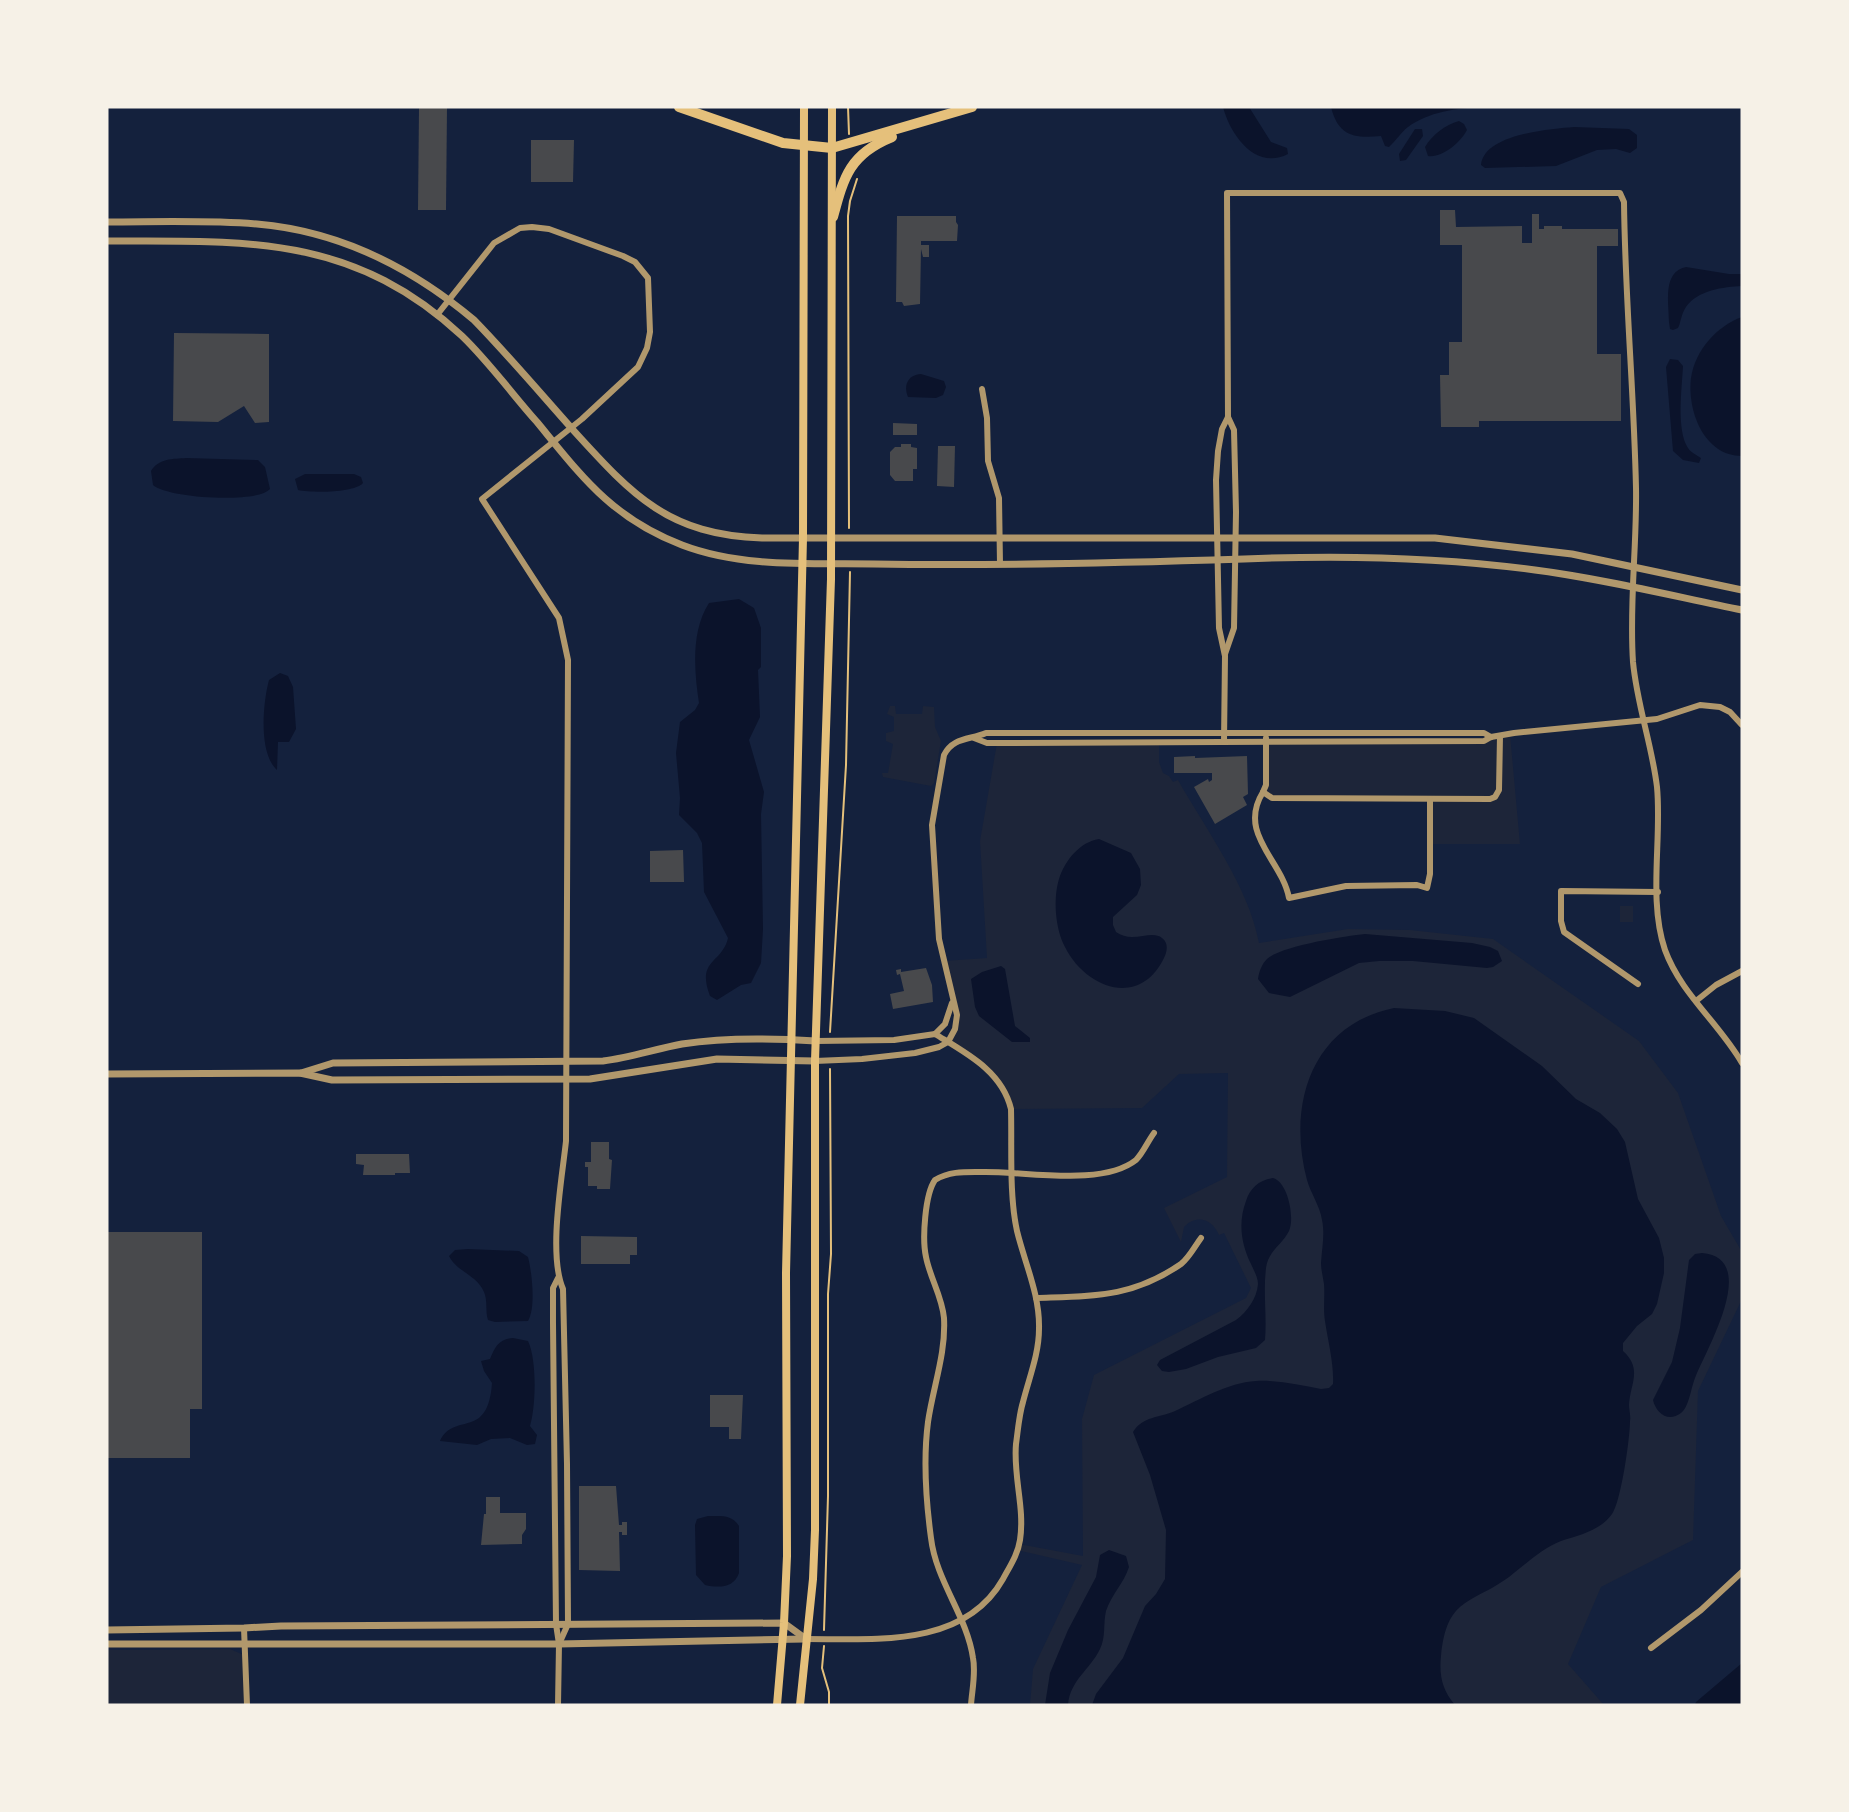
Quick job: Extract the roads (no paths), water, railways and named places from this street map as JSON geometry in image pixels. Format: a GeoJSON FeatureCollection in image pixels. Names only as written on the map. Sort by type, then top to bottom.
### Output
{"type":"FeatureCollection","features":[{"type":"Feature","properties":{"kind":"highway"},"geometry":{"type":"LineString","coordinates":[[679,107],[783,143],[832,148],[972,107]]}},
{"type":"Feature","properties":{"kind":"highway"},"geometry":{"type":"LineString","coordinates":[[833,217],[845,177],[859,156],[878,143],[948,114]]}},
{"type":"Feature","properties":{"kind":"main road"},"geometry":{"type":"LineString","coordinates":[[777,1705],[785,1623],[788,1478],[786,1273],[803,538],[804,107]]}},
{"type":"Feature","properties":{"kind":"main road"},"geometry":{"type":"LineString","coordinates":[[800,1705],[813,1579],[814,1530],[815,1060],[831,563],[832,107]]}},
{"type":"Feature","properties":{"kind":"street"},"geometry":{"type":"LineString","coordinates":[[1224,656],[1234,628],[1235,559],[1234,430],[1228,417],[1227,193],[1617,192],[1624,202],[1632,360],[1636,490],[1634,665],[1657,786],[1659,922],[1666,951],[1678,978],[1722,1031],[1742,1063]]}},
{"type":"Feature","properties":{"kind":"street"},"geometry":{"type":"LineString","coordinates":[[107,222],[257,224],[324,236],[382,259],[449,299],[489,336],[619,481],[650,505],[708,532],[739,537],[803,538],[1446,539],[1572,554],[1742,590]]}},
{"type":"Feature","properties":{"kind":"street"},"geometry":{"type":"LineString","coordinates":[[437,315],[494,243],[520,228],[549,229],[635,262],[648,278],[650,332],[644,357],[630,376],[571,428],[482,499],[559,618],[568,660],[566,1141],[558,1202],[558,1278],[563,1289],[568,1624],[559,1644]]}},
{"type":"Feature","properties":{"kind":"street"},"geometry":{"type":"LineString","coordinates":[[107,241],[254,243],[294,249],[366,271],[414,298],[437,315],[480,355],[553,442],[600,495],[621,514],[649,530],[704,553],[728,558],[849,564],[1073,565],[1235,559],[1379,558],[1468,563],[1569,575],[1742,610]]}},
{"type":"Feature","properties":{"kind":"street"},"geometry":{"type":"LineString","coordinates":[[982,389],[987,418],[989,464],[999,498],[1000,564]]}},
{"type":"Feature","properties":{"kind":"street"},"geometry":{"type":"LineString","coordinates":[[1224,742],[1224,656],[1219,628],[1217,537],[1218,451],[1222,429],[1228,417]]}},
{"type":"Feature","properties":{"kind":"street"},"geometry":{"type":"LineString","coordinates":[[974,738],[987,743],[1484,741],[1491,737],[1657,719],[1692,707],[1710,705],[1730,712],[1742,725]]}},
{"type":"Feature","properties":{"kind":"street"},"geometry":{"type":"LineString","coordinates":[[107,1074],[300,1073],[332,1080],[566,1079],[615,1077],[717,1059],[815,1060],[915,1053],[939,1047],[947,1042],[955,1029],[957,1018],[939,939],[932,818],[946,750],[958,740],[986,733],[1484,733],[1491,737]]}},
{"type":"Feature","properties":{"kind":"street"},"geometry":{"type":"LineString","coordinates":[[1266,733],[1266,785],[1256,807],[1256,828],[1289,898],[1346,886],[1427,888],[1430,874],[1430,799]]}},
{"type":"Feature","properties":{"kind":"street"},"geometry":{"type":"LineString","coordinates":[[1263,792],[1276,799],[1495,797],[1500,786],[1500,736]]}},
{"type":"Feature","properties":{"kind":"street"},"geometry":{"type":"LineString","coordinates":[[1637,984],[1564,932],[1561,924],[1561,891],[1658,892]]}},
{"type":"Feature","properties":{"kind":"street"},"geometry":{"type":"LineString","coordinates":[[1696,1001],[1716,985],[1742,971]]}},
{"type":"Feature","properties":{"kind":"street"},"geometry":{"type":"LineString","coordinates":[[300,1073],[333,1063],[565,1062],[626,1058],[665,1047],[705,1042],[894,1040],[935,1034],[944,1024],[952,1003]]}},
{"type":"Feature","properties":{"kind":"street"},"geometry":{"type":"LineString","coordinates":[[107,1644],[559,1644],[877,1639],[917,1636],[941,1629],[975,1612],[995,1593],[1018,1548],[1021,1513],[1016,1446],[1022,1405],[1035,1362],[1039,1330],[1036,1298],[1017,1231],[1014,1210],[1011,1109],[1003,1087],[982,1065],[935,1034]]}},
{"type":"Feature","properties":{"kind":"street"},"geometry":{"type":"LineString","coordinates":[[971,1705],[974,1662],[961,1619],[936,1561],[929,1522],[926,1458],[928,1424],[944,1347],[944,1332],[941,1303],[925,1255],[927,1196],[935,1180],[945,1174],[1013,1172],[1084,1177],[1112,1172],[1138,1158],[1154,1133]]}},
{"type":"Feature","properties":{"kind":"street"},"geometry":{"type":"LineString","coordinates":[[1036,1298],[1102,1296],[1134,1288],[1183,1263],[1201,1238]]}},
{"type":"Feature","properties":{"kind":"street"},"geometry":{"type":"LineString","coordinates":[[558,1278],[553,1288],[558,1705]]}},
{"type":"Feature","properties":{"kind":"street"},"geometry":{"type":"LineString","coordinates":[[1651,1648],[1706,1606],[1742,1572]]}},
{"type":"Feature","properties":{"kind":"street"},"geometry":{"type":"LineString","coordinates":[[107,1630],[244,1629],[265,1626],[785,1623],[806,1639]]}},
{"type":"Feature","properties":{"kind":"street"},"geometry":{"type":"LineString","coordinates":[[244,1629],[247,1705]]}}]}
